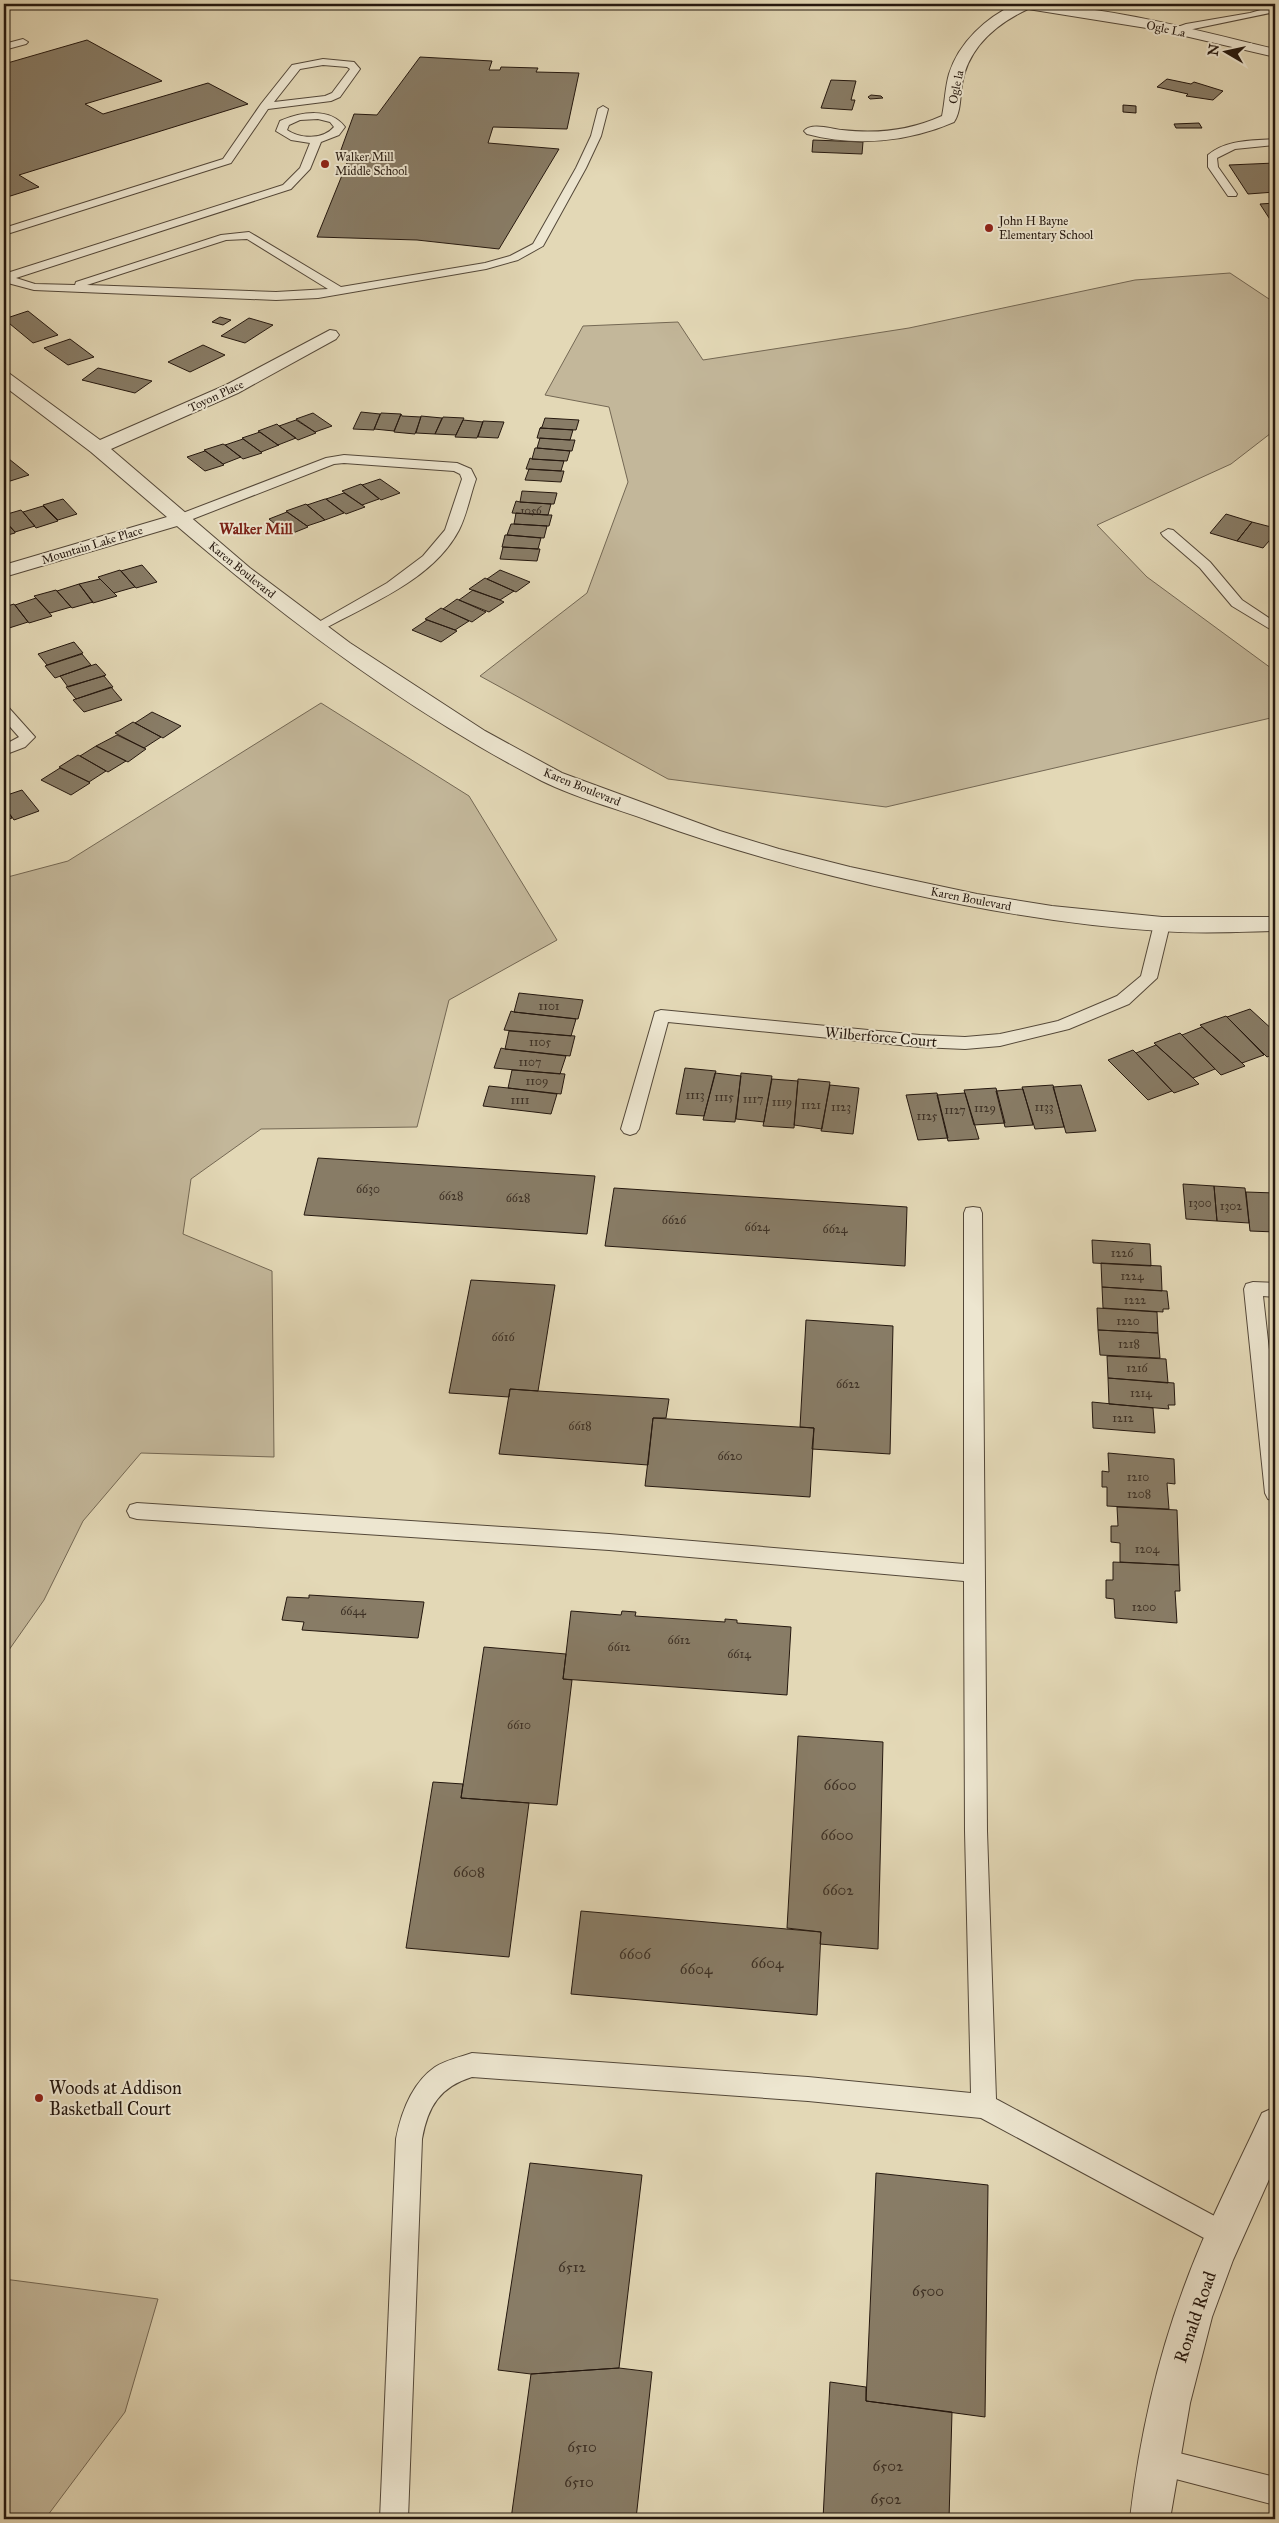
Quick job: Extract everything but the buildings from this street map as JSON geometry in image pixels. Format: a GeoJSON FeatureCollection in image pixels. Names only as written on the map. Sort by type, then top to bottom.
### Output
{"type":"FeatureCollection","features":[{"type":"Feature","properties":{"kind":"street","name":"Ogle La"},"geometry":{"type":"LineString","coordinates":[[1026,4],[1174,30],[1275,53]]}},
{"type":"Feature","properties":{"kind":"street","name":"Ogle la"},"geometry":{"type":"LineString","coordinates":[[812,131],[846,136],[893,137],[929,130],[949,119],[957,73],[969,46],[991,24],[1010,11],[1026,4]]}},
{"type":"Feature","properties":{"kind":"street","name":"Toyon Place"},"geometry":{"type":"LineString","coordinates":[[98,448],[232,389],[330,335]]}},
{"type":"Feature","properties":{"kind":"street","name":"Karen Boulevard"},"geometry":{"type":"LineString","coordinates":[[4,378],[98,448],[243,572],[316,627],[477,736],[554,778],[693,829],[771,854],[850,874],[977,900],[1052,913],[1162,924],[1275,924]]}},
{"type":"Feature","properties":{"kind":"street","name":"Mountain Lake Place"},"geometry":{"type":"LineString","coordinates":[[4,571],[180,519]]}},
{"type":"Feature","properties":{"kind":"street","name":"Ronald Road"},"geometry":{"type":"LineString","coordinates":[[1150,2519],[1164,2424],[1180,2357],[1202,2288],[1275,2125]]}},
{"type":"Feature","properties":{"kind":"lane"},"geometry":{"type":"LineString","coordinates":[[1174,30],[1194,24],[1255,16],[1275,9]]}},
{"type":"Feature","properties":{"kind":"lane"},"geometry":{"type":"LineString","coordinates":[[4,47],[23,42]]}},
{"type":"Feature","properties":{"kind":"lane"},"geometry":{"type":"LineString","coordinates":[[4,232],[227,162],[265,106],[296,67],[309,63],[323,62],[350,64],[355,69],[336,95],[327,99],[265,106]]}},
{"type":"Feature","properties":{"kind":"lane"},"geometry":{"type":"LineString","coordinates":[[4,278],[34,287],[276,296],[338,290],[486,266],[514,258],[536,246],[581,168],[596,136],[603,109]]}},
{"type":"Feature","properties":{"kind":"lane"},"geometry":{"type":"LineString","coordinates":[[4,278],[287,187],[305,169],[317,139],[338,131],[338,123],[327,117],[308,116],[290,120],[281,127],[282,131],[291,137],[317,139]]}},
{"type":"Feature","properties":{"kind":"lane"},"geometry":{"type":"LineString","coordinates":[[1232,194],[1213,167],[1212,157],[1218,150],[1225,148],[1275,142]]}},
{"type":"Feature","properties":{"kind":"lane"},"geometry":{"type":"LineString","coordinates":[[67,288],[238,235],[249,235],[338,290]]}},
{"type":"Feature","properties":{"kind":"lane"},"geometry":{"type":"LineString","coordinates":[[180,519],[331,461],[344,459],[457,467],[466,472],[469,479],[452,530],[442,547],[400,580],[316,627]]}},
{"type":"Feature","properties":{"kind":"lane"},"geometry":{"type":"LineString","coordinates":[[1168,533],[1205,566],[1237,603],[1275,628]]}},
{"type":"Feature","properties":{"kind":"lane"},"geometry":{"type":"LineString","coordinates":[[4,711],[28,737],[20,744],[4,750]]}},
{"type":"Feature","properties":{"kind":"lane","name":"Wilberforce Court"},"geometry":{"type":"LineString","coordinates":[[630,1129],[661,1016],[920,1041],[965,1043],[1000,1040],[1063,1025],[1123,1000],[1149,978],[1162,924]]}},
{"type":"Feature","properties":{"kind":"lane"},"geometry":{"type":"LineString","coordinates":[[974,1213],[976,1831],[984,2106]]}},
{"type":"Feature","properties":{"kind":"lane"},"geometry":{"type":"LineString","coordinates":[[1275,1290],[1253,1289],[1275,1493]]}},
{"type":"Feature","properties":{"kind":"lane"},"geometry":{"type":"LineString","coordinates":[[137,1511],[609,1542],[975,1573]]}},
{"type":"Feature","properties":{"kind":"lane"},"geometry":{"type":"LineString","coordinates":[[394,2519],[409,2139],[413,2115],[425,2095],[444,2076],[472,2064],[808,2089],[984,2106],[1226,2236]]}},
{"type":"Feature","properties":{"kind":"lane"},"geometry":{"type":"LineString","coordinates":[[1159,2462],[1275,2491]]}},
{"type":"Feature","properties":{"kind":"shaded area"},"geometry":{"type":"Polygon","coordinates":[[[1230,273],[1275,303],[1275,430],[1231,464],[1097,525],[1147,577],[1275,671],[1275,717],[886,807],[668,779],[480,676],[587,593],[628,482],[609,407],[545,395],[583,326],[678,322],[703,360],[909,328],[1135,280],[1230,273]]]}},
{"type":"Feature","properties":{"kind":"shaded area"},"geometry":{"type":"Polygon","coordinates":[[[321,703],[469,796],[557,940],[449,1000],[417,1127],[261,1129],[191,1179],[183,1234],[272,1271],[274,1457],[141,1453],[83,1521],[44,1600],[4,1657],[4,878],[68,861],[321,703]]]}},
{"type":"Feature","properties":{"kind":"shaded area"},"geometry":{"type":"Polygon","coordinates":[[[4,2279],[158,2299],[125,2412],[45,2519],[4,2519],[4,2279]]]}},
{"type":"Feature","properties":{"kind":"place","name":"Walker Mill Middle School"},"geometry":{"type":"Point","coordinates":[325,164]}},
{"type":"Feature","properties":{"kind":"place","name":"John H Bayne Elementary School"},"geometry":{"type":"Point","coordinates":[989,228]}},
{"type":"Feature","properties":{"kind":"place","name":"Woods at Addison Basketball Court"},"geometry":{"type":"Point","coordinates":[39,2098]}},
{"type":"Feature","properties":{"kind":"district","name":"Walker Mill"},"geometry":{"type":"Point","coordinates":[256,529]}}]}
